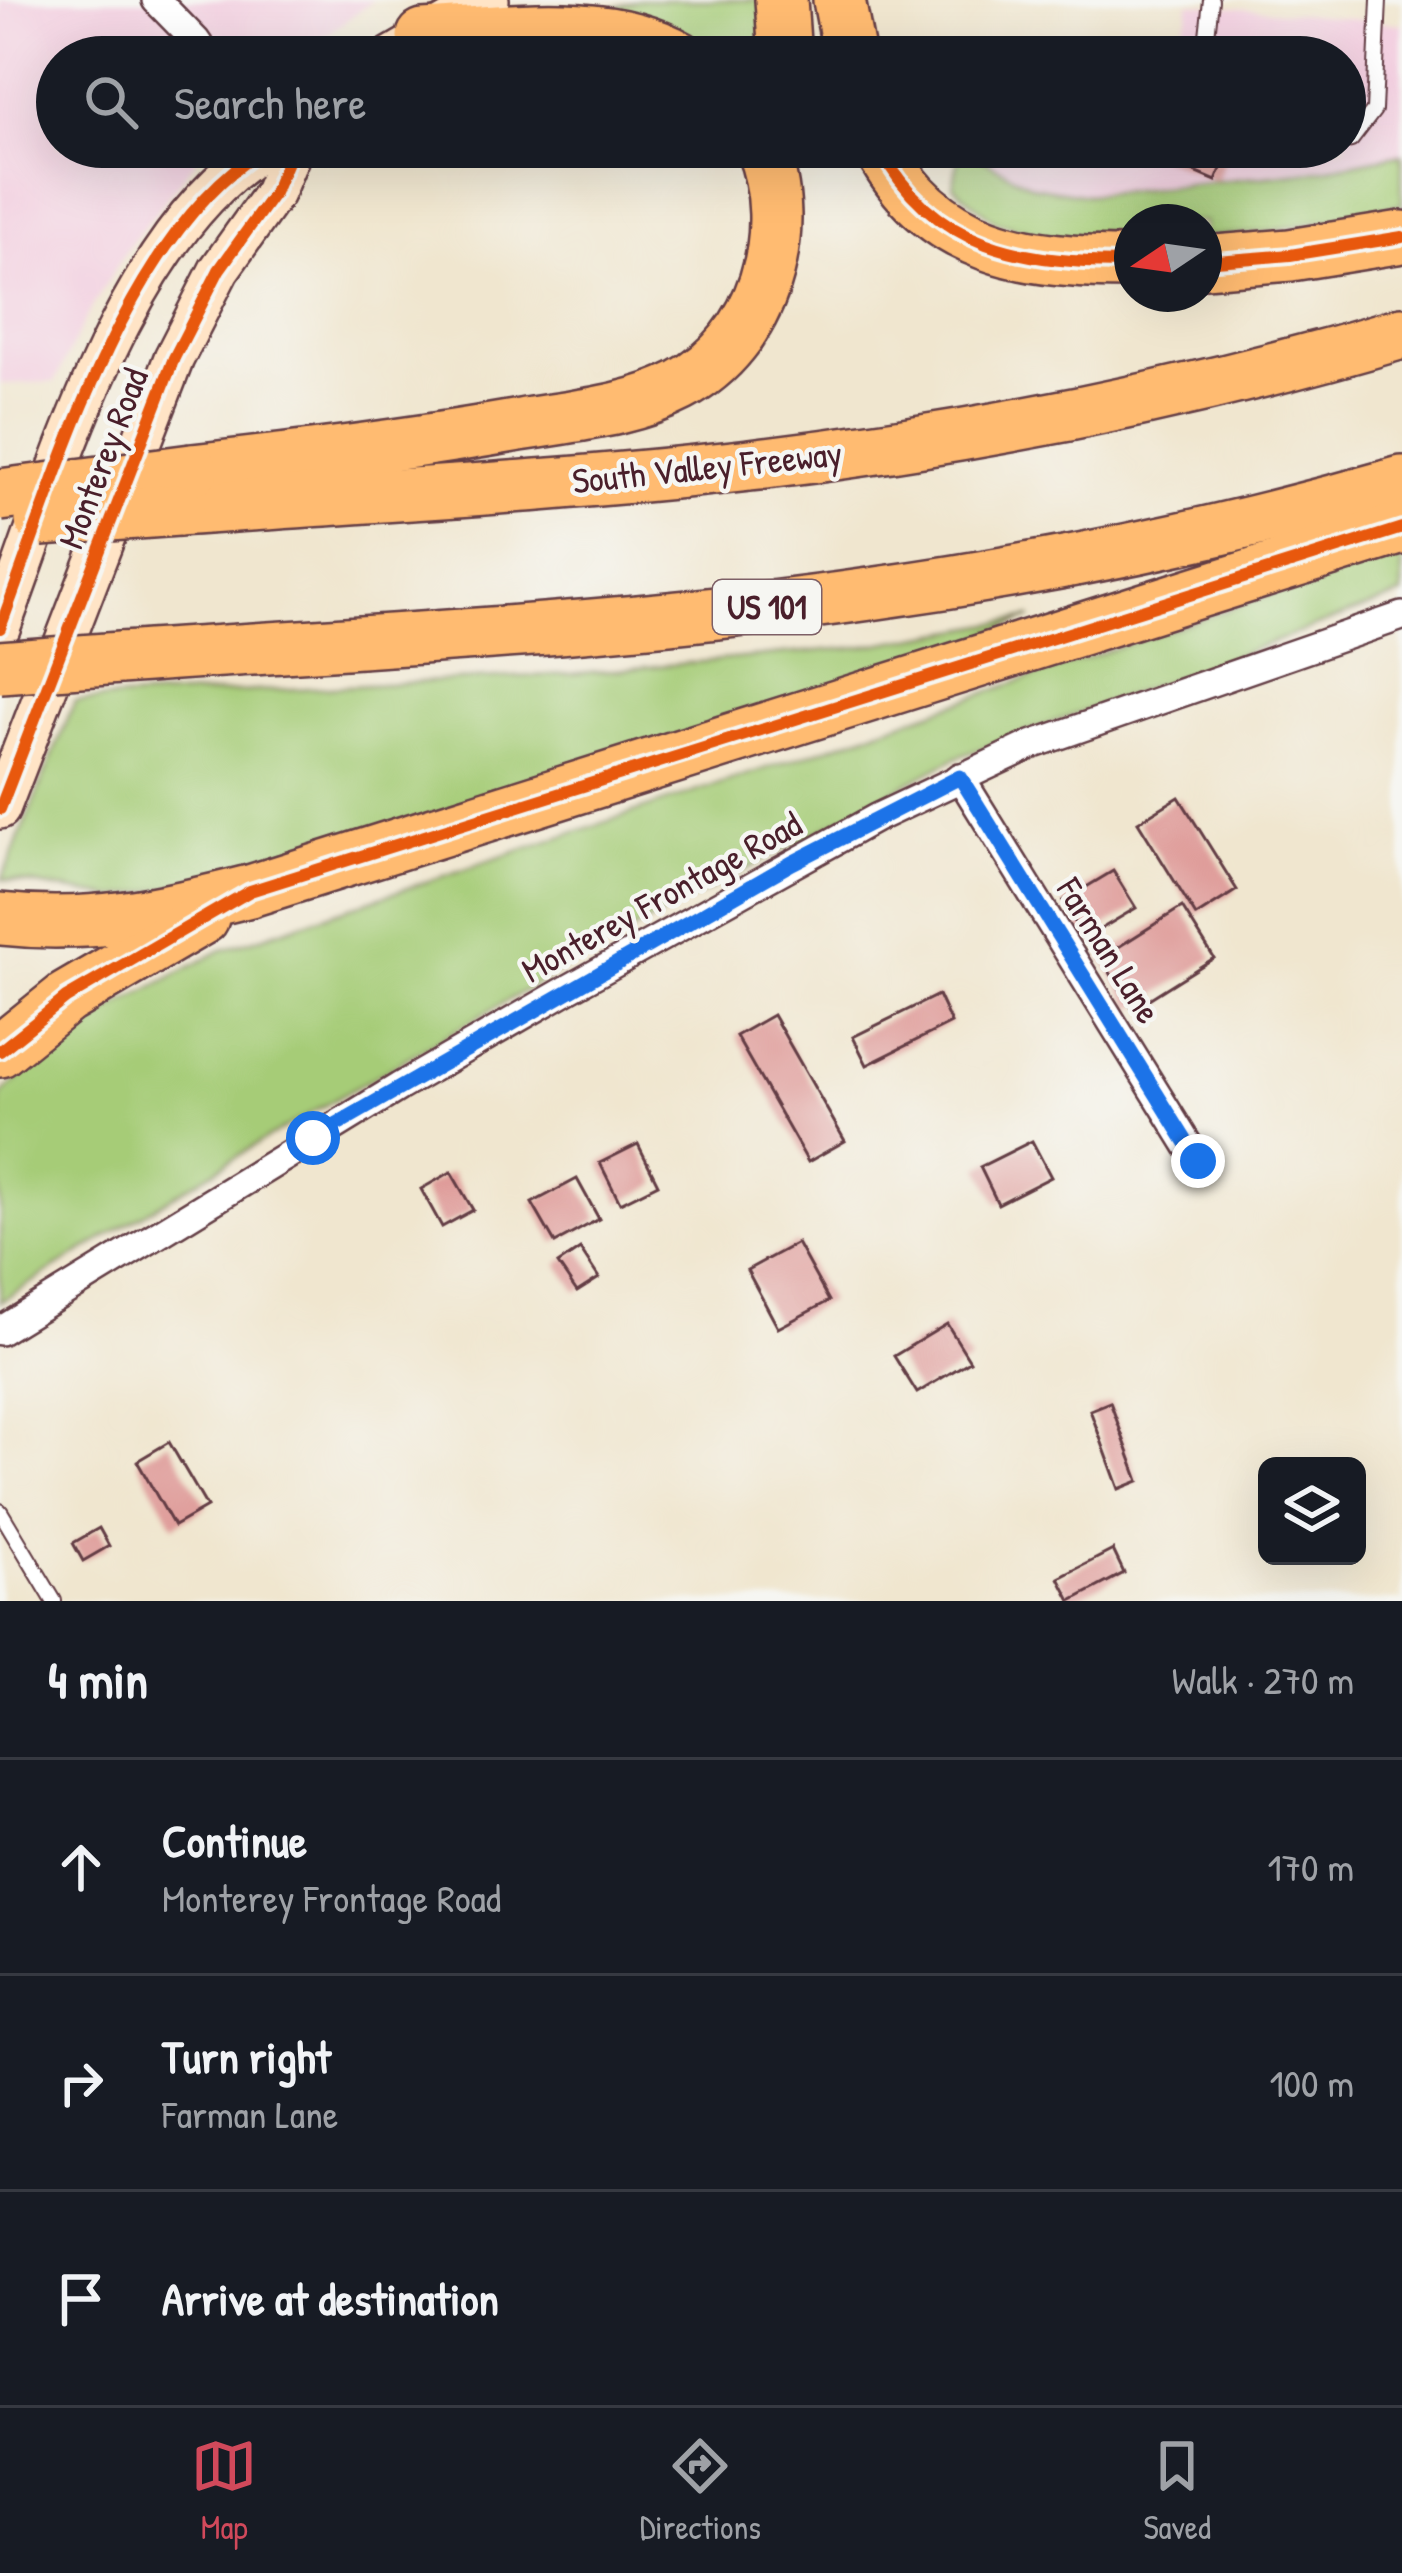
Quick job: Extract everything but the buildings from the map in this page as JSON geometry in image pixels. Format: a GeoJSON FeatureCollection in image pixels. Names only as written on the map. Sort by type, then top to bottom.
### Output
{"type":"FeatureCollection","features":[{"type":"Feature","properties":{"kind":"highway"},"geometry":{"type":"LineString","coordinates":[[782,0],[784,36]]}},
{"type":"Feature","properties":{"kind":"highway"},"geometry":{"type":"LineString","coordinates":[[839,0],[846,36]]}},
{"type":"Feature","properties":{"kind":"highway"},"geometry":{"type":"LineString","coordinates":[[543,36],[597,32],[624,36]]}},
{"type":"Feature","properties":{"kind":"highway"},"geometry":{"type":"LineString","coordinates":[[745,326],[760,297],[775,225],[768,168]]}},
{"type":"Feature","properties":{"kind":"highway"},"geometry":{"type":"LineString","coordinates":[[0,495],[185,490],[385,447],[641,401],[698,375],[745,326],[773,283],[786,245],[791,168]]}},
{"type":"Feature","properties":{"kind":"highway"},"geometry":{"type":"LineString","coordinates":[[894,168],[911,193],[971,239],[1027,258],[1114,262]]}},
{"type":"Feature","properties":{"kind":"highway"},"geometry":{"type":"LineString","coordinates":[[1222,261],[1402,237]]}},
{"type":"Feature","properties":{"kind":"highway","name":"South Valley Freeway"},"geometry":{"type":"LineString","coordinates":[[0,523],[185,490],[650,475],[884,447],[1138,400],[1402,333]]}},
{"type":"Feature","properties":{"kind":"highway","name":"US 101"},"geometry":{"type":"LineString","coordinates":[[0,667],[640,620],[869,594],[1144,545],[1402,482]]}},
{"type":"Feature","properties":{"kind":"highway"},"geometry":{"type":"LineString","coordinates":[[0,919],[68,924],[116,921],[250,891],[1402,528]]}},
{"type":"Feature","properties":{"kind":"highway"},"geometry":{"type":"LineString","coordinates":[[0,1051],[66,998],[250,891]]}},
{"type":"Feature","properties":{"kind":"main road"},"geometry":{"type":"LineString","coordinates":[[425,36],[489,0]]}},
{"type":"Feature","properties":{"kind":"main road","name":"Monterey Road"},"geometry":{"type":"LineString","coordinates":[[0,628],[124,316],[157,260],[214,186],[238,168]]}},
{"type":"Feature","properties":{"kind":"main road","name":"Monterey Road"},"geometry":{"type":"LineString","coordinates":[[0,809],[174,358],[219,270],[274,193],[284,168]]}},
{"type":"Feature","properties":{"kind":"street"},"geometry":{"type":"LineString","coordinates":[[156,0],[189,36]]}},
{"type":"Feature","properties":{"kind":"street"},"geometry":{"type":"LineString","coordinates":[[214,186],[220,168]]}},
{"type":"Feature","properties":{"kind":"street","name":"Monterey Frontage Road"},"geometry":{"type":"LineString","coordinates":[[0,1331],[273,1162],[570,988],[792,863],[960,777],[1129,709],[1402,616]]}},
{"type":"Feature","properties":{"kind":"street","name":"Farman Lane"},"geometry":{"type":"LineString","coordinates":[[960,777],[1198,1161]]}},
{"type":"Feature","properties":{"kind":"lane"},"geometry":{"type":"LineString","coordinates":[[1207,36],[1211,0]]}},
{"type":"Feature","properties":{"kind":"lane"},"geometry":{"type":"LineString","coordinates":[[1366,120],[1374,110],[1379,0]]}},
{"type":"Feature","properties":{"kind":"lane"},"geometry":{"type":"LineString","coordinates":[[0,1511],[54,1601]]}},
{"type":"Feature","properties":{"kind":"shaded area"},"geometry":{"type":"Polygon","coordinates":[[[0,0],[373,0],[326,36],[36,36],[36,168],[190,168],[127,249],[55,382],[0,384],[0,0]]]}},
{"type":"Feature","properties":{"kind":"shaded area"},"geometry":{"type":"Polygon","coordinates":[[[1189,3],[1402,24],[1402,154],[1366,161],[1366,36],[1178,36],[1188,17],[1189,3]]]}},
{"type":"Feature","properties":{"kind":"shaded area"},"geometry":{"type":"Polygon","coordinates":[[[996,168],[1328,168],[1087,195],[1033,186],[996,168]]]}},
{"type":"Feature","properties":{"kind":"green space"},"geometry":{"type":"Polygon","coordinates":[[[639,0],[764,0],[767,36],[670,36],[605,11],[639,0]]]}},
{"type":"Feature","properties":{"kind":"green space"},"geometry":{"type":"Polygon","coordinates":[[[1402,154],[1402,205],[1265,232],[1222,236],[1222,204],[1114,204],[1114,241],[1064,241],[996,222],[953,186],[957,168],[999,168],[1032,186],[1087,195],[1328,168],[1366,168],[1366,161],[1402,154]]]}},
{"type":"Feature","properties":{"kind":"green space"},"geometry":{"type":"Polygon","coordinates":[[[1402,549],[1402,595],[955,758],[587,955],[259,1143],[0,1302],[0,1096],[70,1031],[222,950],[1402,549]]]}},
{"type":"Feature","properties":{"kind":"green space"},"geometry":{"type":"Polygon","coordinates":[[[1032,617],[774,716],[274,868],[115,898],[2,879],[75,701],[571,674],[860,647],[1032,617]]]}},
{"type":"Feature","properties":{"kind":"cycle path"},"geometry":{"type":"LineString","coordinates":[[0,628],[72,432],[134,298],[172,239],[216,187],[240,168]]}},
{"type":"Feature","properties":{"kind":"cycle path"},"geometry":{"type":"LineString","coordinates":[[0,809],[174,358],[219,270],[274,193],[284,168]]}},
{"type":"Feature","properties":{"kind":"cycle path"},"geometry":{"type":"LineString","coordinates":[[892,168],[927,209],[986,244],[1056,260],[1114,263]]}},
{"type":"Feature","properties":{"kind":"cycle path"},"geometry":{"type":"LineString","coordinates":[[1222,261],[1402,237]]}},
{"type":"Feature","properties":{"kind":"cycle path"},"geometry":{"type":"LineString","coordinates":[[0,1051],[66,998],[250,891],[1402,528]]}},
{"type":"Feature","properties":{"kind":"route"},"geometry":{"type":"LineString","coordinates":[[313,1138],[792,863],[960,777],[1198,1161]]}}]}
